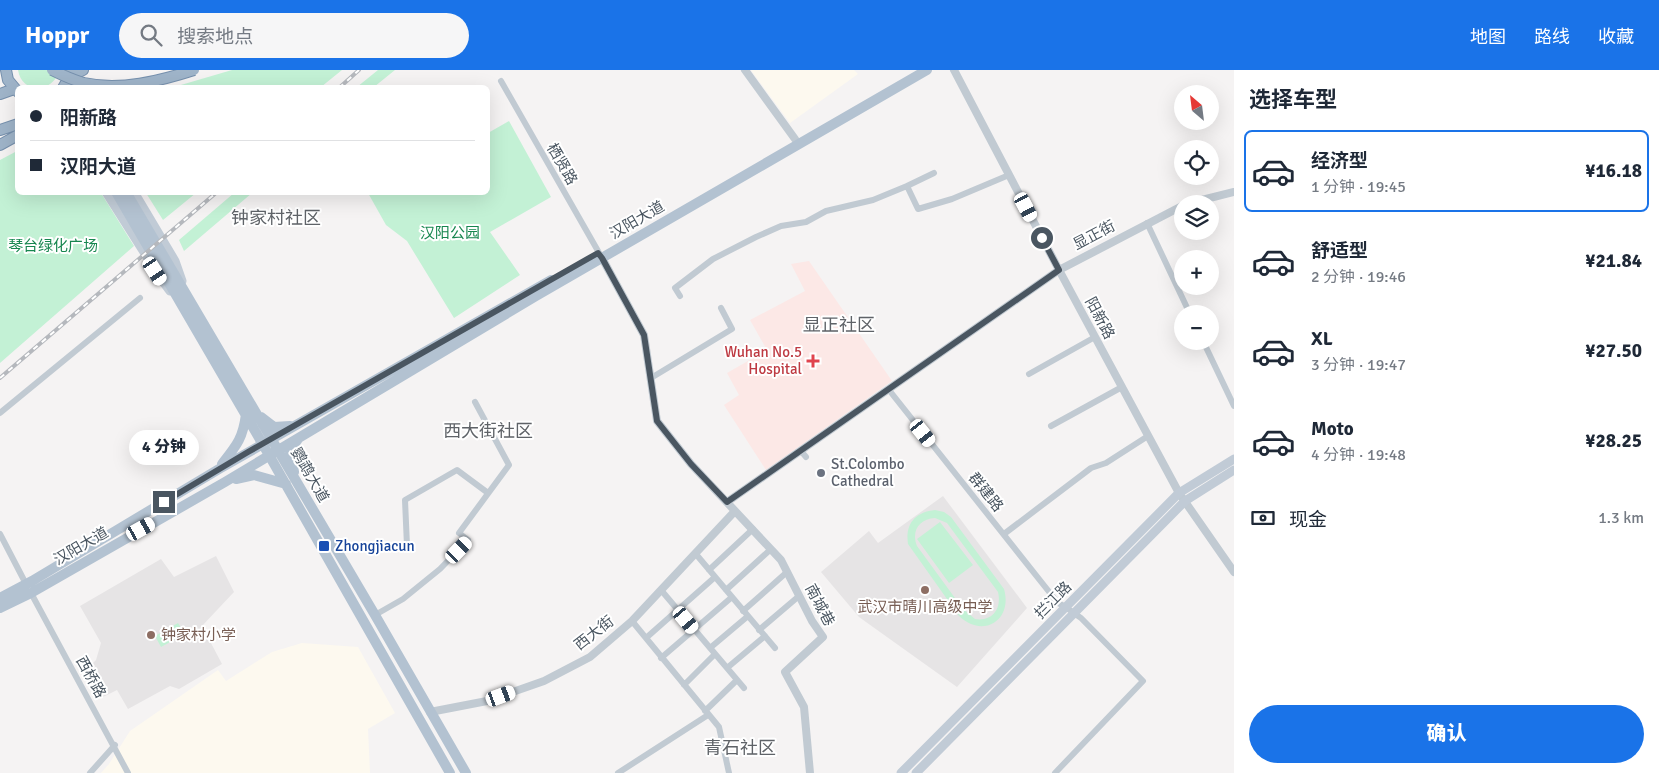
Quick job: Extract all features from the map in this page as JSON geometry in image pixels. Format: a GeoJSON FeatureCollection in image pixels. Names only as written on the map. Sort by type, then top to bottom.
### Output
{"type":"FeatureCollection","features":[{"type":"Feature","properties":{"kind":"highway"},"geometry":{"type":"LineString","coordinates":[[6,70],[8,80],[15,89]]}},
{"type":"Feature","properties":{"kind":"highway"},"geometry":{"type":"LineString","coordinates":[[52,70],[84,83],[97,85]]}},
{"type":"Feature","properties":{"kind":"highway"},"geometry":{"type":"LineString","coordinates":[[67,81],[83,70]]}},
{"type":"Feature","properties":{"kind":"highway"},"geometry":{"type":"LineString","coordinates":[[147,85],[194,70]]}},
{"type":"Feature","properties":{"kind":"highway"},"geometry":{"type":"LineString","coordinates":[[114,85],[146,82],[183,74]]}},
{"type":"Feature","properties":{"kind":"highway"},"geometry":{"type":"LineString","coordinates":[[0,94],[15,90]]}},
{"type":"Feature","properties":{"kind":"highway"},"geometry":{"type":"LineString","coordinates":[[0,130],[15,125]]}},
{"type":"Feature","properties":{"kind":"highway"},"geometry":{"type":"LineString","coordinates":[[0,145],[15,137]]}},
{"type":"Feature","properties":{"kind":"main road","name":"汉阳大道"},"geometry":{"type":"LineString","coordinates":[[0,598],[29,588],[225,482],[794,139],[914,70]]}},
{"type":"Feature","properties":{"kind":"main road","name":"汉阳大道"},"geometry":{"type":"LineString","coordinates":[[0,608],[219,469],[927,70]]}},
{"type":"Feature","properties":{"kind":"main road"},"geometry":{"type":"LineString","coordinates":[[108,195],[161,279],[186,305]]}},
{"type":"Feature","properties":{"kind":"main road","name":"鹦鹉大道"},"geometry":{"type":"LineString","coordinates":[[118,195],[274,452],[450,773]]}},
{"type":"Feature","properties":{"kind":"main road","name":"鹦鹉大道"},"geometry":{"type":"LineString","coordinates":[[128,195],[186,305]]}},
{"type":"Feature","properties":{"kind":"main road"},"geometry":{"type":"LineString","coordinates":[[136,195],[175,261],[186,305]]}},
{"type":"Feature","properties":{"kind":"main road"},"geometry":{"type":"LineString","coordinates":[[219,469],[233,451],[244,432],[249,412],[274,427],[300,423]]}},
{"type":"Feature","properties":{"kind":"main road"},"geometry":{"type":"LineString","coordinates":[[225,482],[254,475],[290,482],[290,451],[307,432]]}},
{"type":"Feature","properties":{"kind":"main road","name":"拦江路"},"geometry":{"type":"LineString","coordinates":[[901,773],[1066,606],[1182,497],[1234,459]]}},
{"type":"Feature","properties":{"kind":"main road","name":"拦江路"},"geometry":{"type":"LineString","coordinates":[[916,773],[1074,614],[1182,497],[1234,470]]}},
{"type":"Feature","properties":{"kind":"main road","name":"鹦鹉大道"},"geometry":{"type":"LineString","coordinates":[[290,482],[375,615],[466,773]]}},
{"type":"Feature","properties":{"kind":"street"},"geometry":{"type":"LineString","coordinates":[[745,70],[794,139]]}},
{"type":"Feature","properties":{"kind":"street","name":"阳新路"},"geometry":{"type":"LineString","coordinates":[[954,70],[1095,338],[1182,497],[1234,572]]}},
{"type":"Feature","properties":{"kind":"street","name":"栖贤路"},"geometry":{"type":"LineString","coordinates":[[501,81],[600,256]]}},
{"type":"Feature","properties":{"kind":"street"},"geometry":{"type":"LineString","coordinates":[[680,296],[675,288],[692,274],[712,259],[756,237],[781,226],[806,222],[826,211],[873,200],[934,173]]}},
{"type":"Feature","properties":{"kind":"street"},"geometry":{"type":"LineString","coordinates":[[907,186],[918,209],[952,199],[1009,175]]}},
{"type":"Feature","properties":{"kind":"street"},"geometry":{"type":"LineString","coordinates":[[1219,196],[1234,192]]}},
{"type":"Feature","properties":{"kind":"street","name":"显正街"},"geometry":{"type":"LineString","coordinates":[[727,502],[803,454],[915,369],[1059,270],[1174,210]]}},
{"type":"Feature","properties":{"kind":"street"},"geometry":{"type":"LineString","coordinates":[[1147,223],[1186,305]]}},
{"type":"Feature","properties":{"kind":"street","name":"南城巷"},"geometry":{"type":"LineString","coordinates":[[600,256],[644,335],[657,421],[691,464],[781,560],[812,621],[823,637],[785,672],[804,707],[810,773]]}},
{"type":"Feature","properties":{"kind":"street"},"geometry":{"type":"LineString","coordinates":[[0,413],[140,298]]}},
{"type":"Feature","properties":{"kind":"street"},"geometry":{"type":"LineString","coordinates":[[650,378],[732,329],[721,308]]}},
{"type":"Feature","properties":{"kind":"street"},"geometry":{"type":"LineString","coordinates":[[1029,374],[1095,338]]}},
{"type":"Feature","properties":{"kind":"street"},"geometry":{"type":"LineString","coordinates":[[1207,350],[1234,406]]}},
{"type":"Feature","properties":{"kind":"street"},"geometry":{"type":"LineString","coordinates":[[1051,426],[1122,387]]}},
{"type":"Feature","properties":{"kind":"street","name":"群建路"},"geometry":{"type":"LineString","coordinates":[[889,390],[1058,603],[1066,606],[1081,618],[1143,681],[1055,773]]}},
{"type":"Feature","properties":{"kind":"street"},"geometry":{"type":"LineString","coordinates":[[375,615],[403,599],[440,570],[468,540],[459,533],[509,466],[476,402]]}},
{"type":"Feature","properties":{"kind":"street"},"geometry":{"type":"LineString","coordinates":[[1004,534],[1091,468],[1106,463],[1148,436]]}},
{"type":"Feature","properties":{"kind":"street"},"geometry":{"type":"LineString","coordinates":[[407,546],[405,500],[457,470],[488,493]]}},
{"type":"Feature","properties":{"kind":"street","name":"西大街"},"geometry":{"type":"LineString","coordinates":[[430,712],[487,701],[544,681],[590,657],[632,621],[735,510]]}},
{"type":"Feature","properties":{"kind":"street"},"geometry":{"type":"LineString","coordinates":[[709,570],[753,529]]}},
{"type":"Feature","properties":{"kind":"street","name":"西桥路"},"geometry":{"type":"LineString","coordinates":[[0,534],[128,773]]}},
{"type":"Feature","properties":{"kind":"street"},"geometry":{"type":"LineString","coordinates":[[726,590],[771,549]]}},
{"type":"Feature","properties":{"kind":"street"},"geometry":{"type":"LineString","coordinates":[[695,553],[775,648]]}},
{"type":"Feature","properties":{"kind":"street"},"geometry":{"type":"LineString","coordinates":[[710,648],[788,572]]}},
{"type":"Feature","properties":{"kind":"street"},"geometry":{"type":"LineString","coordinates":[[646,638],[715,577]]}},
{"type":"Feature","properties":{"kind":"street"},"geometry":{"type":"LineString","coordinates":[[661,590],[744,688]]}},
{"type":"Feature","properties":{"kind":"street"},"geometry":{"type":"LineString","coordinates":[[759,630],[799,596]]}},
{"type":"Feature","properties":{"kind":"street"},"geometry":{"type":"LineString","coordinates":[[662,658],[732,597]]}},
{"type":"Feature","properties":{"kind":"street"},"geometry":{"type":"LineString","coordinates":[[632,621],[719,727],[729,773]]}},
{"type":"Feature","properties":{"kind":"street"},"geometry":{"type":"LineString","coordinates":[[727,668],[765,636]]}},
{"type":"Feature","properties":{"kind":"street"},"geometry":{"type":"LineString","coordinates":[[684,685],[715,654]]}},
{"type":"Feature","properties":{"kind":"street"},"geometry":{"type":"LineString","coordinates":[[618,773],[706,713],[737,680]]}},
{"type":"Feature","properties":{"kind":"street"},"geometry":{"type":"LineString","coordinates":[[90,773],[114,746]]}},
{"type":"Feature","properties":{"kind":"shaded area"},"geometry":{"type":"Polygon","coordinates":[[[751,70],[854,70],[858,74],[790,123],[751,70]]]}},
{"type":"Feature","properties":{"kind":"shaded area","name":"Wuhan No.5 Hospital"},"geometry":{"type":"Polygon","coordinates":[[[809,261],[892,381],[766,470],[724,405],[739,395],[727,373],[767,350],[750,320],[805,291],[791,264],[809,261]]]}},
{"type":"Feature","properties":{"kind":"shaded area","name":"武汉市晴川高级中学"},"geometry":{"type":"Polygon","coordinates":[[[943,496],[1027,608],[957,687],[859,617],[821,572],[869,531],[878,543],[943,496]]]}},
{"type":"Feature","properties":{"kind":"shaded area","name":"钟家村小学"},"geometry":{"type":"Polygon","coordinates":[[[216,556],[234,592],[202,626],[222,664],[179,689],[170,686],[128,709],[117,690],[103,697],[87,669],[96,660],[101,643],[80,606],[161,559],[174,577],[216,556]]]}},
{"type":"Feature","properties":{"kind":"shaded area"},"geometry":{"type":"Polygon","coordinates":[[[302,643],[358,647],[395,713],[368,729],[370,773],[101,773],[130,731],[218,670],[226,681],[272,652],[302,643]]]}},
{"type":"Feature","properties":{"kind":"green space"},"geometry":{"type":"Polygon","coordinates":[[[18,70],[60,70],[56,78],[48,85],[27,85],[21,78],[18,70]]]}},
{"type":"Feature","properties":{"kind":"green space"},"geometry":{"type":"Polygon","coordinates":[[[232,70],[342,70],[323,85],[181,85],[232,70]]]}},
{"type":"Feature","properties":{"kind":"green space"},"geometry":{"type":"Polygon","coordinates":[[[378,70],[395,70],[376,85],[359,85],[378,70]]]}},
{"type":"Feature","properties":{"kind":"green space","name":"汉阳公园"},"geometry":{"type":"Polygon","coordinates":[[[509,121],[551,197],[490,232],[520,275],[454,318],[407,241],[386,225],[369,195],[490,195],[490,132],[509,121]]]}},
{"type":"Feature","properties":{"kind":"green space","name":"琴台绿化广场"},"geometry":{"type":"Polygon","coordinates":[[[15,152],[15,195],[102,195],[134,246],[0,363],[0,160],[15,152]]]}},
{"type":"Feature","properties":{"kind":"green space"},"geometry":{"type":"Polygon","coordinates":[[[147,195],[194,195],[163,220],[147,195]]]}},
{"type":"Feature","properties":{"kind":"green space"},"geometry":{"type":"Polygon","coordinates":[[[232,195],[250,195],[184,251],[179,240],[232,195]]]}},
{"type":"Feature","properties":{"kind":"green space"},"geometry":{"type":"Polygon","coordinates":[[[928,511],[944,512],[951,517],[1004,589],[1006,600],[1004,610],[994,623],[986,626],[977,626],[968,623],[959,616],[908,544],[908,531],[913,520],[928,511]],[[935,518],[921,523],[915,535],[917,546],[963,609],[975,619],[987,618],[995,613],[999,603],[998,592],[947,523],[935,518]]]}},
{"type":"Feature","properties":{"kind":"green space"},"geometry":{"type":"Polygon","coordinates":[[[940,522],[973,565],[949,583],[917,539],[940,522]]]}},
{"type":"Feature","properties":{"kind":"green space"},"geometry":{"type":"Polygon","coordinates":[[[178,623],[185,634],[161,647],[155,636],[178,623]]]}},
{"type":"Feature","properties":{"kind":"railway"},"geometry":{"type":"LineString","coordinates":[[342,85],[359,70]]}},
{"type":"Feature","properties":{"kind":"railway"},"geometry":{"type":"LineString","coordinates":[[0,378],[214,195]]}},
{"type":"Feature","properties":{"kind":"place","name":"Wuhan No.5 Hospital"},"geometry":{"type":"Point","coordinates":[813,361]}},
{"type":"Feature","properties":{"kind":"place","name":"St.Colombo Cathedral"},"geometry":{"type":"Point","coordinates":[821,473]}},
{"type":"Feature","properties":{"kind":"place","name":"Zhongjiacun"},"geometry":{"type":"Point","coordinates":[324,546]}},
{"type":"Feature","properties":{"kind":"place","name":"武汉市晴川高级中学"},"geometry":{"type":"Point","coordinates":[925,590]}},
{"type":"Feature","properties":{"kind":"place","name":"钟家村小学"},"geometry":{"type":"Point","coordinates":[151,635]}},
{"type":"Feature","properties":{"kind":"district","name":"钟家村社区"},"geometry":{"type":"Point","coordinates":[276,218]}},
{"type":"Feature","properties":{"kind":"district","name":"显正社区"},"geometry":{"type":"Point","coordinates":[839,325]}},
{"type":"Feature","properties":{"kind":"district","name":"西大街社区"},"geometry":{"type":"Point","coordinates":[488,431]}},
{"type":"Feature","properties":{"kind":"district","name":"青石社区"},"geometry":{"type":"Point","coordinates":[740,748]}},
{"type":"Feature","properties":{"kind":"route"},"geometry":{"type":"LineString","coordinates":[[164,502],[248,452],[598,253],[644,335],[657,421],[691,464],[727,502],[1059,270],[1042,238]]}}]}
